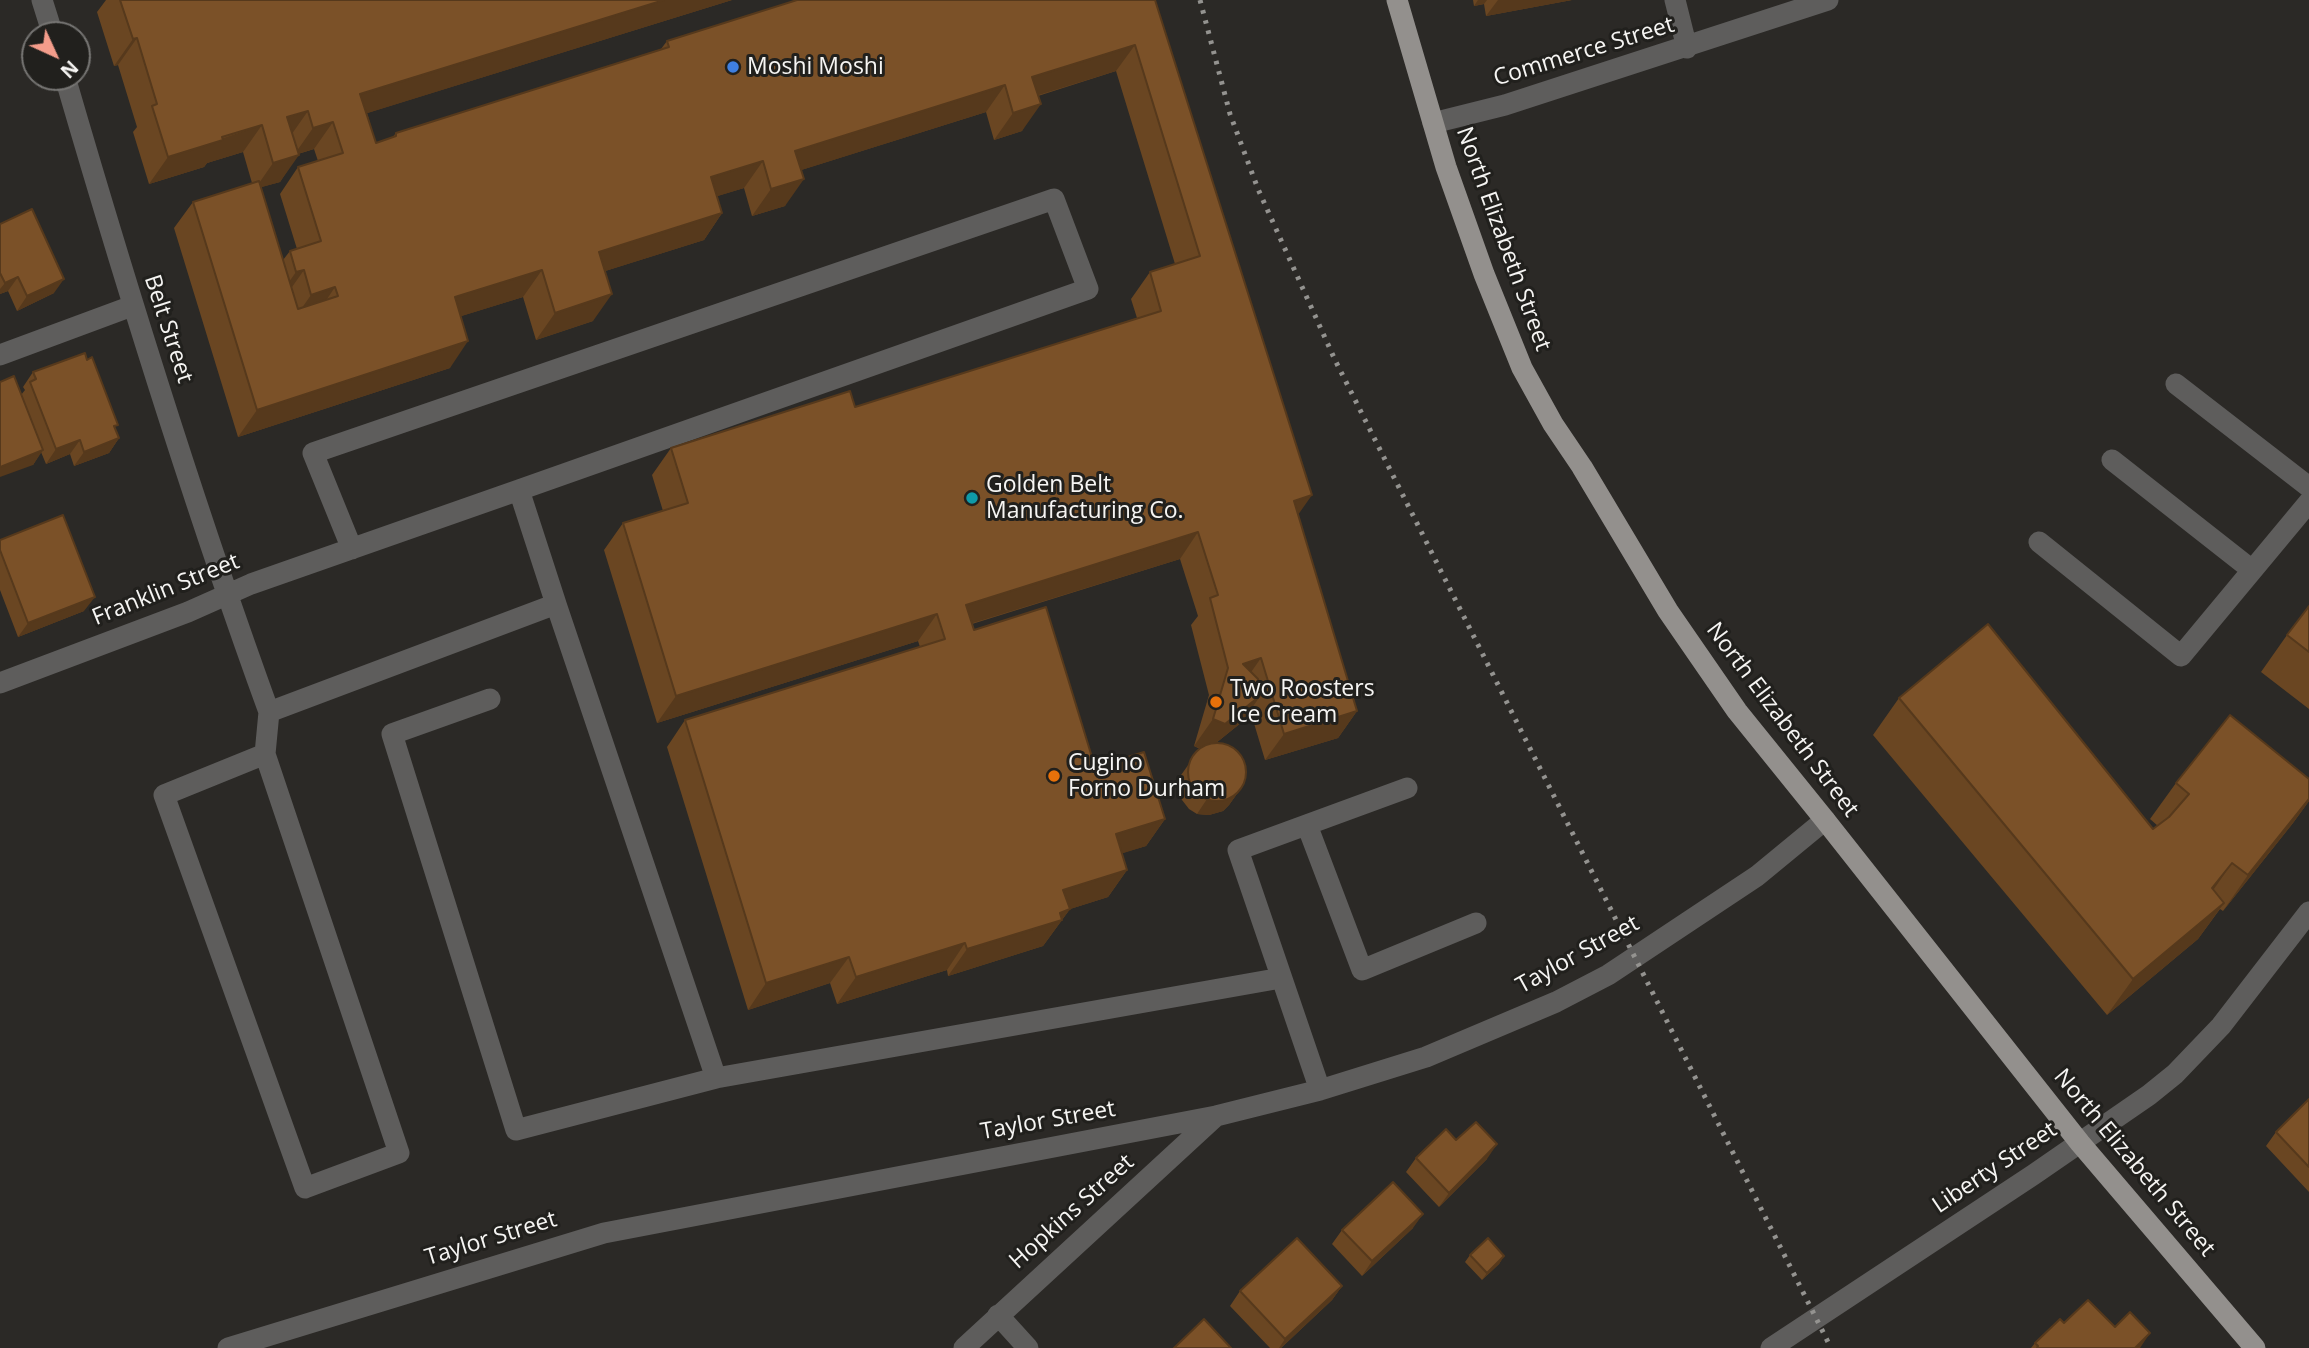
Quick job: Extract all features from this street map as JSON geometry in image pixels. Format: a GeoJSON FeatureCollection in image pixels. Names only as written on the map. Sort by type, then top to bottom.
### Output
{"type":"FeatureCollection","features":[{"type":"Feature","properties":{"kind":"main road","name":"North Elizabeth Street"},"geometry":{"type":"LineString","coordinates":[[1397,0],[1433,122],[1484,274],[1522,368],[1553,425],[1683,634],[1737,712],[2080,1143],[2255,1348]]}},
{"type":"Feature","properties":{"kind":"street"},"geometry":{"type":"LineString","coordinates":[[43,0],[49,21]]}},
{"type":"Feature","properties":{"kind":"street"},"geometry":{"type":"LineString","coordinates":[[1675,0],[1687,48]]}},
{"type":"Feature","properties":{"kind":"street","name":"Commerce Street"},"geometry":{"type":"LineString","coordinates":[[1433,122],[1505,105],[1828,0]]}},
{"type":"Feature","properties":{"kind":"street","name":"Belt Street"},"geometry":{"type":"LineString","coordinates":[[69,91],[132,306],[227,595],[269,712]]}},
{"type":"Feature","properties":{"kind":"street","name":"Franklin Street"},"geometry":{"type":"LineString","coordinates":[[0,683],[251,584],[352,549],[1088,289],[1054,200],[313,453],[352,549]]}},
{"type":"Feature","properties":{"kind":"street"},"geometry":{"type":"LineString","coordinates":[[0,355],[132,306]]}},
{"type":"Feature","properties":{"kind":"street"},"geometry":{"type":"LineString","coordinates":[[2176,384],[2309,486]]}},
{"type":"Feature","properties":{"kind":"street"},"geometry":{"type":"LineString","coordinates":[[2112,460],[2252,570]]}},
{"type":"Feature","properties":{"kind":"street"},"geometry":{"type":"LineString","coordinates":[[519,489],[716,1078]]}},
{"type":"Feature","properties":{"kind":"street"},"geometry":{"type":"LineString","coordinates":[[2039,542],[2181,656],[2309,502]]}},
{"type":"Feature","properties":{"kind":"street"},"geometry":{"type":"LineString","coordinates":[[265,754],[164,796],[305,1188],[399,1153],[265,754],[269,712],[556,604]]}},
{"type":"Feature","properties":{"kind":"street"},"geometry":{"type":"LineString","coordinates":[[490,699],[392,734],[516,1129],[716,1078],[1282,978]]}},
{"type":"Feature","properties":{"kind":"street"},"geometry":{"type":"LineString","coordinates":[[1320,1090],[1238,850],[1407,788]]}},
{"type":"Feature","properties":{"kind":"street","name":"Taylor Street"},"geometry":{"type":"LineString","coordinates":[[228,1348],[604,1233],[1216,1116],[1320,1090],[1426,1057],[1556,1002],[1608,975],[1757,877],[1825,820]]}},
{"type":"Feature","properties":{"kind":"street"},"geometry":{"type":"LineString","coordinates":[[1307,825],[1362,970],[1476,923]]}},
{"type":"Feature","properties":{"kind":"street","name":"Liberty Street"},"geometry":{"type":"LineString","coordinates":[[1771,1348],[2080,1143],[2175,1074],[2221,1026],[2309,912]]}},
{"type":"Feature","properties":{"kind":"street","name":"Hopkins Street"},"geometry":{"type":"LineString","coordinates":[[964,1348],[1216,1116]]}},
{"type":"Feature","properties":{"kind":"street"},"geometry":{"type":"LineString","coordinates":[[998,1315],[1028,1348]]}},
{"type":"Feature","properties":{"kind":"building","name":"Golden Belt Manufacturing Co."},"geometry":{"type":"Polygon","coordinates":[[[120,0],[664,0],[360,94],[376,143],[396,136],[396,133],[669,47],[667,41],[797,0],[1155,0],[1312,495],[1294,501],[1357,711],[1284,734],[1261,658],[1243,664],[1258,679],[1261,695],[1225,724],[1213,719],[1228,668],[1210,598],[1218,595],[1198,532],[966,605],[974,630],[1046,607],[1095,767],[1144,752],[1165,819],[1116,834],[1127,870],[1063,890],[1070,909],[1060,913],[1062,920],[967,949],[965,943],[856,977],[849,957],[766,983],[685,720],[945,639],[937,614],[676,696],[623,523],[688,503],[671,448],[850,391],[855,407],[1161,311],[1150,272],[1200,256],[1135,45],[1032,77],[1041,104],[1013,113],[1005,85],[795,151],[804,179],[771,189],[763,161],[711,177],[722,213],[599,252],[612,294],[555,313],[542,270],[455,297],[468,341],[257,410],[193,202],[259,181],[298,309],[338,296],[335,287],[311,295],[304,270],[296,272],[290,251],[321,241],[298,167],[343,153],[333,122],[313,128],[308,111],[287,117],[299,155],[273,163],[262,125],[168,157],[152,106],[157,104],[137,38],[133,39],[120,0]]]}},
{"type":"Feature","properties":{"kind":"building"},"geometry":{"type":"Polygon","coordinates":[[[32,209],[64,279],[27,296],[18,277],[5,283],[0,273],[0,224],[32,209]]]}},
{"type":"Feature","properties":{"kind":"building"},"geometry":{"type":"Polygon","coordinates":[[[85,353],[87,360],[92,357],[118,425],[114,426],[119,438],[84,452],[80,440],[56,449],[30,382],[36,379],[33,372],[85,353]]]}},
{"type":"Feature","properties":{"kind":"building"},"geometry":{"type":"Polygon","coordinates":[[[14,376],[43,450],[0,467],[0,382],[14,376]]]}},
{"type":"Feature","properties":{"kind":"building"},"geometry":{"type":"Polygon","coordinates":[[[63,515],[95,597],[28,623],[0,550],[0,540],[63,515]]]}},
{"type":"Feature","properties":{"kind":"building"},"geometry":{"type":"Polygon","coordinates":[[[2309,606],[2309,652],[2287,635],[2309,606]]]}},
{"type":"Feature","properties":{"kind":"building"},"geometry":{"type":"Polygon","coordinates":[[[1988,624],[2153,829],[2169,817],[2189,794],[2176,783],[2230,715],[2309,779],[2309,799],[2248,875],[2232,863],[2212,888],[2224,903],[2133,979],[1899,698],[1988,624]]]}},
{"type":"Feature","properties":{"kind":"building"},"geometry":{"type":"Polygon","coordinates":[[[1217,743],[1233,748],[1241,756],[1246,772],[1241,788],[1233,796],[1217,801],[1201,796],[1193,788],[1188,772],[1193,756],[1201,748],[1217,743]]]}},
{"type":"Feature","properties":{"kind":"building"},"geometry":{"type":"Polygon","coordinates":[[[2309,1099],[2309,1167],[2276,1132],[2309,1099]]]}},
{"type":"Feature","properties":{"kind":"building"},"geometry":{"type":"Polygon","coordinates":[[[1476,1122],[1497,1144],[1449,1193],[1416,1158],[1446,1129],[1456,1140],[1476,1122]]]}},
{"type":"Feature","properties":{"kind":"building"},"geometry":{"type":"Polygon","coordinates":[[[1393,1182],[1423,1214],[1372,1261],[1342,1230],[1393,1182]]]}},
{"type":"Feature","properties":{"kind":"building"},"geometry":{"type":"Polygon","coordinates":[[[1297,1238],[1342,1286],[1285,1339],[1240,1291],[1297,1238]]]}},
{"type":"Feature","properties":{"kind":"building"},"geometry":{"type":"Polygon","coordinates":[[[1488,1238],[1504,1256],[1487,1273],[1470,1255],[1488,1238]]]}},
{"type":"Feature","properties":{"kind":"building"},"geometry":{"type":"Polygon","coordinates":[[[2088,1300],[2115,1327],[2130,1312],[2150,1333],[2135,1348],[2037,1348],[2035,1343],[2060,1319],[2064,1323],[2088,1300]]]}},
{"type":"Feature","properties":{"kind":"building"},"geometry":{"type":"Polygon","coordinates":[[[1204,1319],[1231,1348],[1174,1348],[1204,1319]]]}},
{"type":"Feature","properties":{"kind":"railway"},"geometry":{"type":"LineString","coordinates":[[1200,0],[1230,114],[1258,189],[1335,360],[1831,1348]]}},
{"type":"Feature","properties":{"kind":"place","name":"Moshi Moshi"},"geometry":{"type":"Point","coordinates":[733,67]}},
{"type":"Feature","properties":{"kind":"place","name":"Golden Belt Manufacturing Co."},"geometry":{"type":"Point","coordinates":[972,498]}},
{"type":"Feature","properties":{"kind":"place","name":"Two Roosters Ice Cream"},"geometry":{"type":"Point","coordinates":[1216,702]}},
{"type":"Feature","properties":{"kind":"place","name":"Cugino Forno Durham"},"geometry":{"type":"Point","coordinates":[1054,776]}}]}
